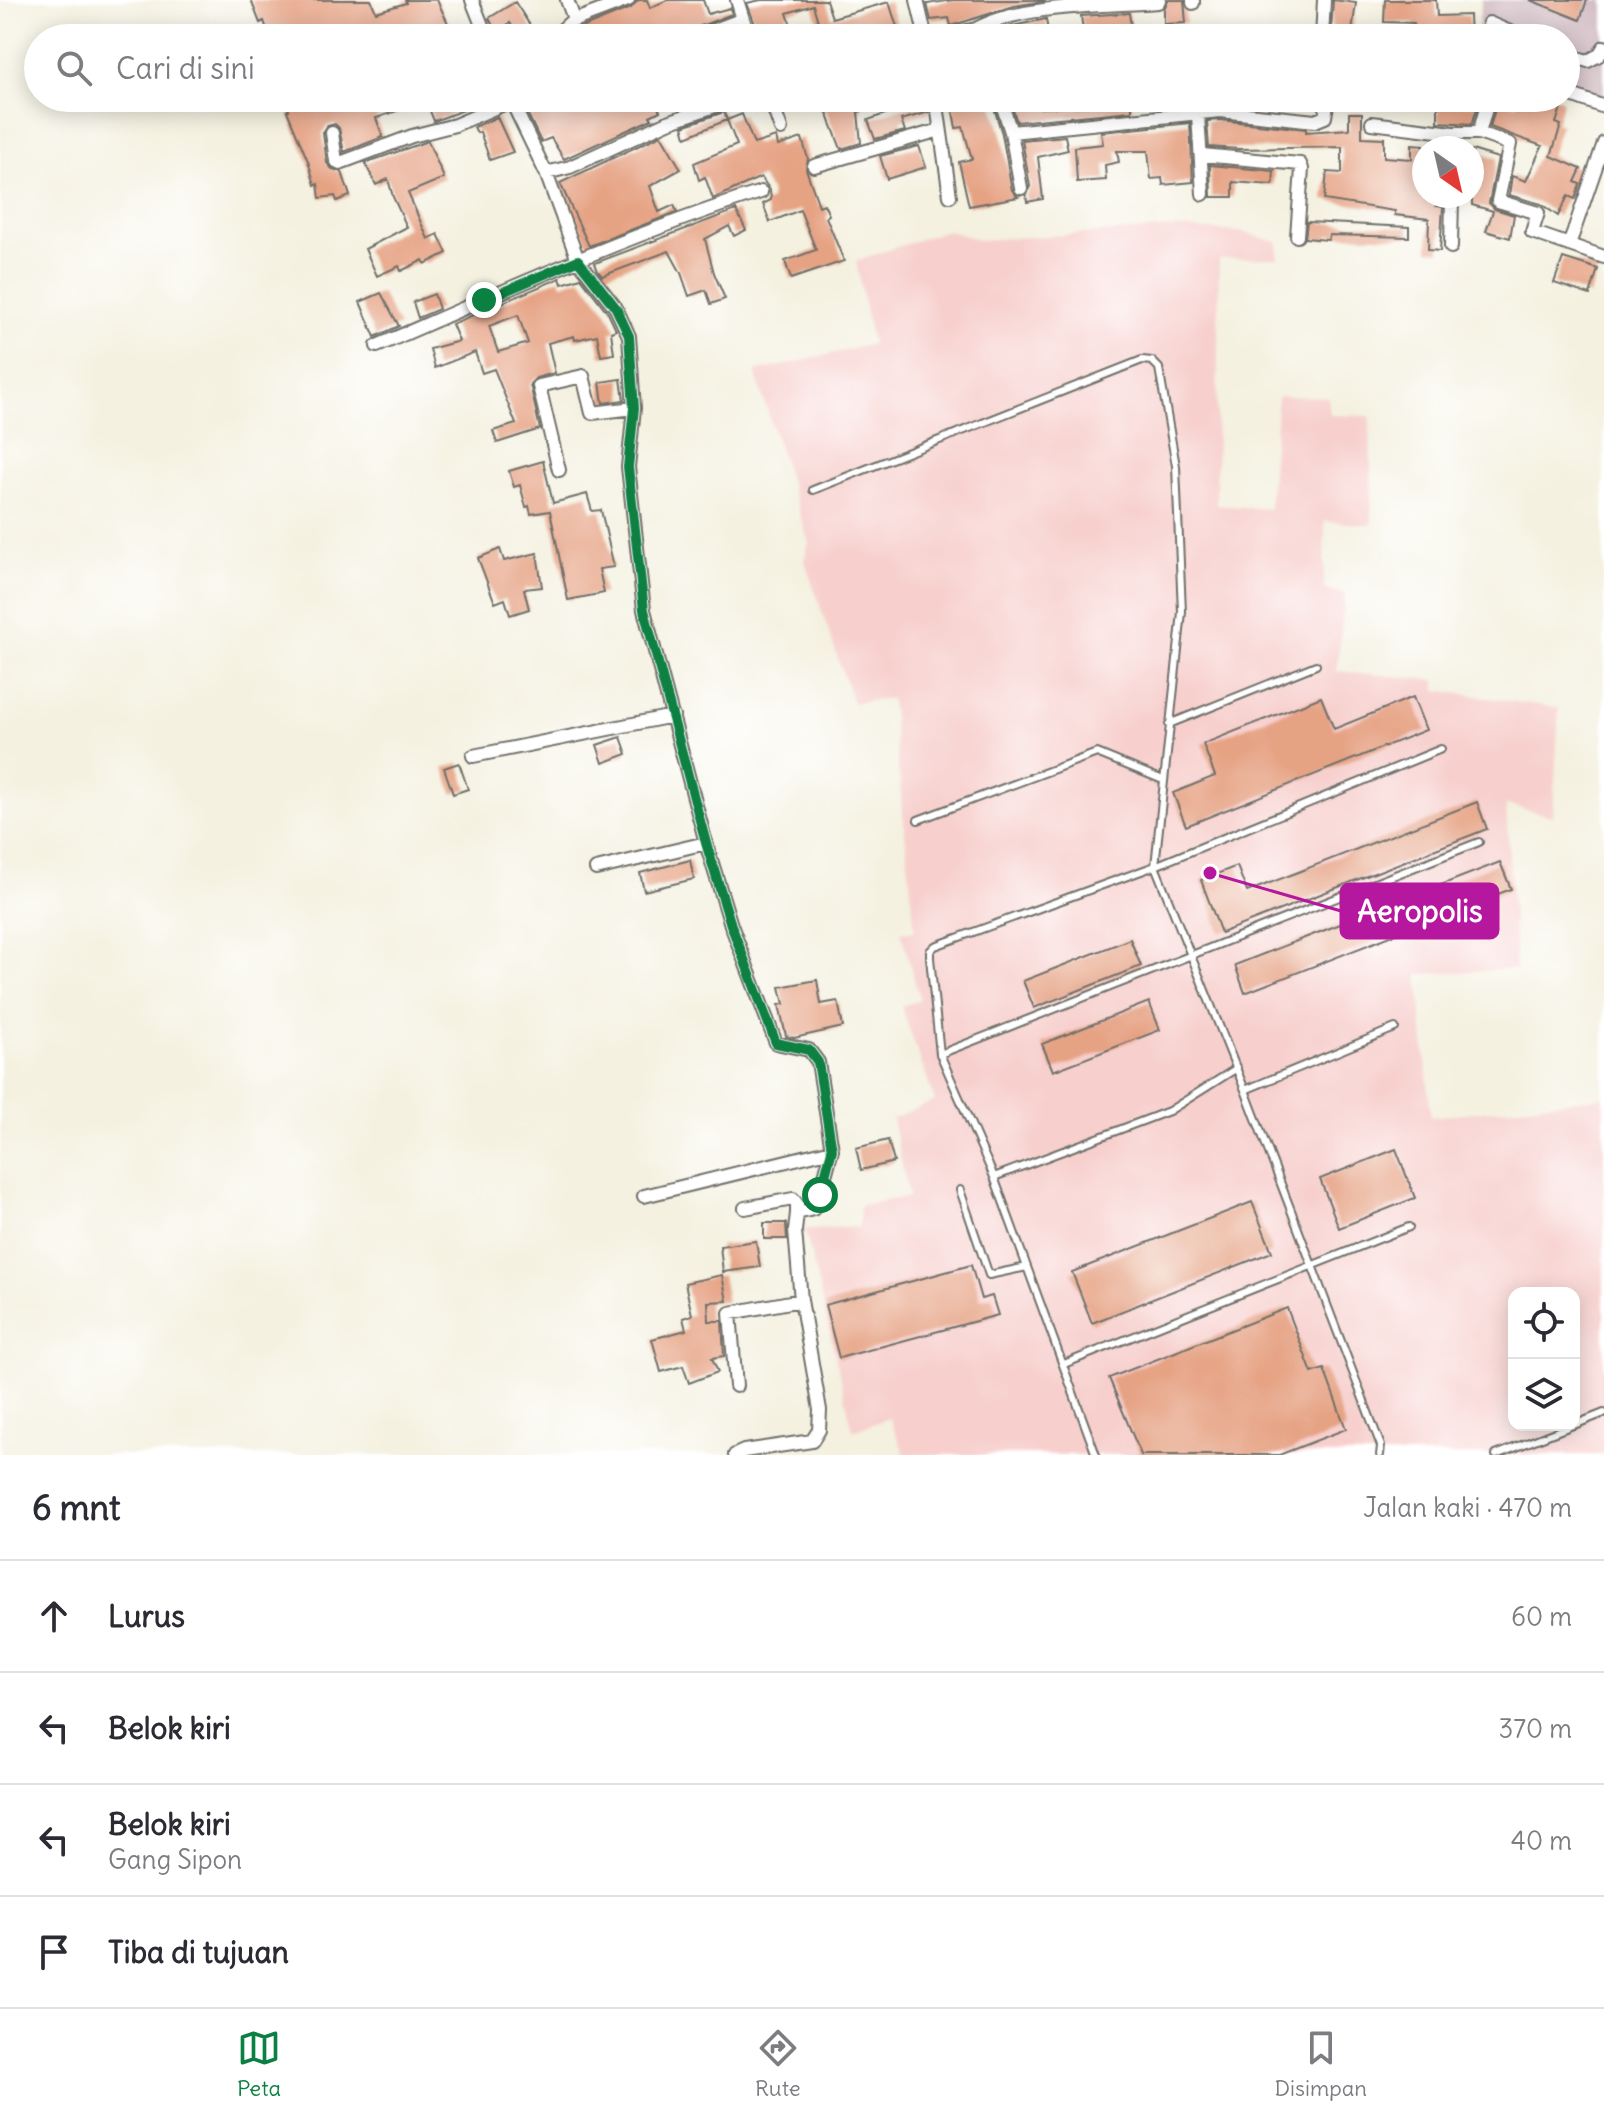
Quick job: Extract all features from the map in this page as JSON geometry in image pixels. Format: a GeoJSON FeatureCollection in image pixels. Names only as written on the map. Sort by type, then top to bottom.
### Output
{"type":"FeatureCollection","features":[{"type":"Feature","properties":{"kind":"street"},"geometry":{"type":"LineString","coordinates":[[472,0],[481,24]]}},
{"type":"Feature","properties":{"kind":"street"},"geometry":{"type":"LineString","coordinates":[[567,0],[573,21]]}},
{"type":"Feature","properties":{"kind":"street"},"geometry":{"type":"LineString","coordinates":[[569,24],[628,0]]}},
{"type":"Feature","properties":{"kind":"street"},"geometry":{"type":"LineString","coordinates":[[737,0],[745,24]]}},
{"type":"Feature","properties":{"kind":"street"},"geometry":{"type":"LineString","coordinates":[[917,0],[923,24]]}},
{"type":"Feature","properties":{"kind":"street"},"geometry":{"type":"LineString","coordinates":[[988,24],[1035,12],[1159,0]]}},
{"type":"Feature","properties":{"kind":"street"},"geometry":{"type":"LineString","coordinates":[[1323,24],[1324,0]]}},
{"type":"Feature","properties":{"kind":"street"},"geometry":{"type":"LineString","coordinates":[[730,24],[743,19]]}},
{"type":"Feature","properties":{"kind":"street"},"geometry":{"type":"LineString","coordinates":[[1580,59],[1588,61],[1599,55],[1604,47]]}},
{"type":"Feature","properties":{"kind":"street"},"geometry":{"type":"LineString","coordinates":[[1580,98],[1604,107]]}},
{"type":"Feature","properties":{"kind":"street"},"geometry":{"type":"LineString","coordinates":[[332,133],[336,161],[340,163],[412,136],[455,125],[483,112]]}},
{"type":"Feature","properties":{"kind":"street"},"geometry":{"type":"LineString","coordinates":[[517,112],[546,173],[578,260],[616,308],[629,336],[634,408],[628,467],[644,610],[731,925],[776,1043],[809,1050],[818,1062],[832,1150],[818,1202],[813,1209],[797,1213]]}},
{"type":"Feature","properties":{"kind":"street"},"geometry":{"type":"LineString","coordinates":[[546,173],[570,167],[697,112]]}},
{"type":"Feature","properties":{"kind":"street"},"geometry":{"type":"LineString","coordinates":[[775,112],[781,129]]}},
{"type":"Feature","properties":{"kind":"street"},"geometry":{"type":"LineString","coordinates":[[938,112],[950,196]]}},
{"type":"Feature","properties":{"kind":"street"},"geometry":{"type":"LineString","coordinates":[[1005,112],[1021,188]]}},
{"type":"Feature","properties":{"kind":"street"},"geometry":{"type":"LineString","coordinates":[[1011,132],[1214,112]]}},
{"type":"Feature","properties":{"kind":"street"},"geometry":{"type":"LineString","coordinates":[[1230,112],[1315,121],[1325,117],[1326,112]]}},
{"type":"Feature","properties":{"kind":"street"},"geometry":{"type":"LineString","coordinates":[[1479,133],[1485,112]]}},
{"type":"Feature","properties":{"kind":"street"},"geometry":{"type":"LineString","coordinates":[[1198,115],[1203,194]]}},
{"type":"Feature","properties":{"kind":"street"},"geometry":{"type":"LineString","coordinates":[[1372,123],[1453,133],[1479,133],[1510,144],[1498,201],[1538,213],[1532,232],[1604,257]]}},
{"type":"Feature","properties":{"kind":"street"},"geometry":{"type":"LineString","coordinates":[[814,166],[940,130]]}},
{"type":"Feature","properties":{"kind":"street"},"geometry":{"type":"LineString","coordinates":[[1569,245],[1604,143]]}},
{"type":"Feature","properties":{"kind":"street"},"geometry":{"type":"LineString","coordinates":[[1202,155],[1300,164],[1297,236]]}},
{"type":"Feature","properties":{"kind":"street"},"geometry":{"type":"LineString","coordinates":[[377,346],[578,260],[711,208],[761,192]]}},
{"type":"Feature","properties":{"kind":"street"},"geometry":{"type":"LineString","coordinates":[[1451,247],[1452,208]]}},
{"type":"Feature","properties":{"kind":"street"},"geometry":{"type":"LineString","coordinates":[[559,470],[539,386],[583,376],[592,413],[634,408]]}},
{"type":"Feature","properties":{"kind":"street"},"geometry":{"type":"LineString","coordinates":[[473,756],[673,716]]}},
{"type":"Feature","properties":{"kind":"street"},"geometry":{"type":"LineString","coordinates":[[596,869],[706,843]]}},
{"type":"Feature","properties":{"kind":"street"},"geometry":{"type":"LineString","coordinates":[[644,1196],[832,1150]]}},
{"type":"Feature","properties":{"kind":"street"},"geometry":{"type":"LineString","coordinates":[[735,1455],[812,1441],[819,1430],[820,1410],[801,1300],[795,1231],[797,1204],[793,1199],[745,1208]]}},
{"type":"Feature","properties":{"kind":"street"},"geometry":{"type":"LineString","coordinates":[[736,1386],[730,1313],[801,1300]]}},
{"type":"Feature","properties":{"kind":"lane"},"geometry":{"type":"LineString","coordinates":[[813,490],[1142,360],[1152,361],[1159,368],[1176,466],[1182,612],[1155,866],[1237,1068],[1381,1446],[1381,1455]]}},
{"type":"Feature","properties":{"kind":"lane"},"geometry":{"type":"LineString","coordinates":[[1169,724],[1316,665]]}},
{"type":"Feature","properties":{"kind":"lane"},"geometry":{"type":"LineString","coordinates":[[1096,1455],[994,1177],[940,1054],[930,951],[935,946],[1155,866],[1441,749]]}},
{"type":"Feature","properties":{"kind":"lane"},"geometry":{"type":"LineString","coordinates":[[918,820],[1097,753],[1163,780]]}},
{"type":"Feature","properties":{"kind":"lane"},"geometry":{"type":"LineString","coordinates":[[940,1054],[1479,842]]}},
{"type":"Feature","properties":{"kind":"lane"},"geometry":{"type":"LineString","coordinates":[[1245,1090],[1395,1028]]}},
{"type":"Feature","properties":{"kind":"lane"},"geometry":{"type":"LineString","coordinates":[[994,1177],[1169,1111],[1237,1068]]}},
{"type":"Feature","properties":{"kind":"lane"},"geometry":{"type":"LineString","coordinates":[[960,1190],[989,1275],[1027,1267]]}},
{"type":"Feature","properties":{"kind":"lane"},"geometry":{"type":"LineString","coordinates":[[1064,1364],[1409,1227]]}},
{"type":"Feature","properties":{"kind":"lane"},"geometry":{"type":"LineString","coordinates":[[1580,1423],[1604,1413]]}},
{"type":"Feature","properties":{"kind":"lane"},"geometry":{"type":"LineString","coordinates":[[1496,1455],[1558,1431]]}},
{"type":"Feature","properties":{"kind":"shaded area"},"geometry":{"type":"Polygon","coordinates":[[[1482,0],[1604,0],[1604,99],[1580,93],[1580,24],[1478,24],[1482,0]]]}},
{"type":"Feature","properties":{"kind":"shaded area"},"geometry":{"type":"Polygon","coordinates":[[[1177,228],[1241,232],[1278,242],[1278,258],[1219,259],[1216,505],[1269,509],[1278,396],[1328,397],[1330,415],[1370,416],[1372,525],[1325,521],[1324,589],[1345,594],[1337,671],[1436,680],[1436,690],[1559,708],[1553,816],[1506,805],[1516,969],[1418,974],[1431,1117],[1604,1097],[1604,1455],[905,1455],[889,1418],[853,1431],[805,1229],[859,1227],[860,1205],[909,1197],[892,1119],[935,1101],[901,1006],[920,1000],[901,932],[915,930],[891,698],[853,703],[804,559],[809,543],[755,372],[872,344],[856,261],[947,230],[980,240],[1177,228]]]}},
{"type":"Feature","properties":{"kind":"building"},"geometry":{"type":"Polygon","coordinates":[[[251,0],[371,0],[376,12],[406,3],[405,0],[437,0],[448,24],[265,24],[264,21],[260,23],[251,0]]]}},
{"type":"Feature","properties":{"kind":"building"},"geometry":{"type":"Polygon","coordinates":[[[638,0],[647,0],[650,8],[667,0],[703,0],[708,14],[730,8],[732,14],[706,24],[591,24],[631,8],[638,0]]]}},
{"type":"Feature","properties":{"kind":"building"},"geometry":{"type":"Polygon","coordinates":[[[761,0],[826,0],[832,18],[889,2],[896,24],[819,24],[813,5],[787,13],[791,24],[755,24],[747,3],[761,0]]]}},
{"type":"Feature","properties":{"kind":"building"},"geometry":{"type":"Polygon","coordinates":[[[953,0],[1045,0],[957,24],[950,24],[949,18],[931,20],[927,4],[953,0]]]}},
{"type":"Feature","properties":{"kind":"building"},"geometry":{"type":"Polygon","coordinates":[[[1168,0],[1184,0],[1186,23],[1164,24],[1164,9],[1168,0]]]}},
{"type":"Feature","properties":{"kind":"building"},"geometry":{"type":"Polygon","coordinates":[[[1333,0],[1356,3],[1353,24],[1331,24],[1333,0]]]}},
{"type":"Feature","properties":{"kind":"building"},"geometry":{"type":"Polygon","coordinates":[[[1385,0],[1436,0],[1437,16],[1469,15],[1469,24],[1414,24],[1384,22],[1385,0]]]}},
{"type":"Feature","properties":{"kind":"building"},"geometry":{"type":"Polygon","coordinates":[[[1530,0],[1587,0],[1580,20],[1530,0]]]}},
{"type":"Feature","properties":{"kind":"building"},"geometry":{"type":"Polygon","coordinates":[[[515,2],[529,24],[492,24],[489,18],[515,2]]]}},
{"type":"Feature","properties":{"kind":"building"},"geometry":{"type":"Polygon","coordinates":[[[1129,13],[1131,24],[1082,24],[1081,16],[1129,13]]]}},
{"type":"Feature","properties":{"kind":"building"},"geometry":{"type":"Polygon","coordinates":[[[1046,19],[1047,24],[1022,24],[1046,19]]]}},
{"type":"Feature","properties":{"kind":"building"},"geometry":{"type":"Polygon","coordinates":[[[287,112],[394,112],[376,118],[383,137],[344,152],[339,128],[335,124],[327,126],[323,133],[327,163],[332,169],[342,172],[350,196],[337,201],[335,196],[320,198],[318,184],[315,185],[287,112]]]}},
{"type":"Feature","properties":{"kind":"building"},"geometry":{"type":"Polygon","coordinates":[[[430,112],[458,112],[434,121],[430,112]]]}},
{"type":"Feature","properties":{"kind":"building"},"geometry":{"type":"Polygon","coordinates":[[[527,112],[658,112],[650,116],[652,119],[564,159],[551,138],[541,142],[527,112]]]}},
{"type":"Feature","properties":{"kind":"building"},"geometry":{"type":"Polygon","coordinates":[[[724,112],[727,120],[686,137],[683,126],[724,112]]]}},
{"type":"Feature","properties":{"kind":"building"},"geometry":{"type":"Polygon","coordinates":[[[827,112],[858,112],[861,143],[841,149],[827,112]]]}},
{"type":"Feature","properties":{"kind":"building"},"geometry":{"type":"Polygon","coordinates":[[[890,112],[929,112],[901,120],[905,131],[875,139],[868,120],[890,112]]]}},
{"type":"Feature","properties":{"kind":"building"},"geometry":{"type":"Polygon","coordinates":[[[953,112],[995,112],[1012,190],[1018,197],[969,206],[959,162],[972,159],[963,127],[956,128],[953,112]]]}},
{"type":"Feature","properties":{"kind":"building"},"geometry":{"type":"Polygon","coordinates":[[[1014,112],[1122,112],[1017,122],[1014,112]]]}},
{"type":"Feature","properties":{"kind":"building"},"geometry":{"type":"Polygon","coordinates":[[[1438,112],[1476,112],[1472,124],[1438,122],[1438,112]]]}},
{"type":"Feature","properties":{"kind":"building"},"geometry":{"type":"Polygon","coordinates":[[[1494,112],[1560,112],[1556,123],[1561,125],[1551,156],[1581,169],[1575,182],[1580,184],[1575,199],[1568,196],[1558,216],[1541,204],[1509,195],[1512,176],[1526,181],[1542,146],[1490,127],[1494,112]]]}},
{"type":"Feature","properties":{"kind":"building"},"geometry":{"type":"Polygon","coordinates":[[[1349,113],[1362,113],[1362,137],[1384,138],[1384,157],[1412,159],[1412,208],[1443,208],[1440,251],[1428,250],[1429,219],[1324,200],[1327,172],[1342,173],[1342,147],[1209,147],[1207,121],[1306,129],[1306,132],[1349,129],[1349,113]]]}},
{"type":"Feature","properties":{"kind":"building"},"geometry":{"type":"Polygon","coordinates":[[[742,114],[754,144],[776,137],[778,146],[802,138],[808,159],[806,169],[819,206],[824,204],[829,215],[826,217],[844,261],[791,279],[785,261],[816,250],[800,210],[770,222],[763,204],[771,200],[770,190],[761,177],[713,199],[705,177],[699,180],[694,163],[737,145],[727,120],[742,114]]]}},
{"type":"Feature","properties":{"kind":"building"},"geometry":{"type":"Polygon","coordinates":[[[497,117],[513,152],[490,160],[480,132],[477,133],[474,127],[497,117]]]}},
{"type":"Feature","properties":{"kind":"building"},"geometry":{"type":"Polygon","coordinates":[[[1190,123],[1193,182],[1163,185],[1162,178],[1151,179],[1148,151],[1117,151],[1119,162],[1105,165],[1106,180],[1077,182],[1075,147],[1103,144],[1101,132],[1190,123]]]}},
{"type":"Feature","properties":{"kind":"building"},"geometry":{"type":"Polygon","coordinates":[[[661,135],[681,169],[650,186],[659,212],[674,205],[677,212],[589,246],[560,183],[661,135]]]}},
{"type":"Feature","properties":{"kind":"building"},"geometry":{"type":"Polygon","coordinates":[[[1065,136],[1068,150],[1038,157],[1043,199],[1027,202],[1030,186],[1022,140],[1065,136]]]}},
{"type":"Feature","properties":{"kind":"building"},"geometry":{"type":"Polygon","coordinates":[[[428,141],[444,178],[408,193],[428,239],[438,234],[447,253],[425,264],[423,260],[401,271],[399,266],[377,276],[365,249],[407,227],[388,179],[376,185],[365,163],[428,141]]]}},
{"type":"Feature","properties":{"kind":"building"},"geometry":{"type":"Polygon","coordinates":[[[919,146],[926,167],[887,179],[880,156],[919,146]]]}},
{"type":"Feature","properties":{"kind":"building"},"geometry":{"type":"Polygon","coordinates":[[[1484,154],[1498,158],[1489,203],[1495,209],[1514,215],[1510,238],[1486,231],[1493,211],[1482,208],[1484,154]]]}},
{"type":"Feature","properties":{"kind":"building"},"geometry":{"type":"Polygon","coordinates":[[[1210,165],[1274,171],[1273,185],[1233,182],[1233,197],[1211,197],[1210,165]]]}},
{"type":"Feature","properties":{"kind":"building"},"geometry":{"type":"Polygon","coordinates":[[[736,210],[746,230],[734,236],[729,226],[705,239],[725,299],[711,304],[706,290],[689,296],[669,251],[602,276],[598,271],[595,263],[736,210]]]}},
{"type":"Feature","properties":{"kind":"building"},"geometry":{"type":"Polygon","coordinates":[[[1307,222],[1409,227],[1409,237],[1329,235],[1328,240],[1305,238],[1307,222]]]}},
{"type":"Feature","properties":{"kind":"building"},"geometry":{"type":"Polygon","coordinates":[[[1563,258],[1598,269],[1590,295],[1554,283],[1563,258]]]}},
{"type":"Feature","properties":{"kind":"building"},"geometry":{"type":"Polygon","coordinates":[[[560,278],[562,284],[581,278],[608,313],[616,330],[611,332],[614,354],[601,356],[597,335],[575,340],[574,336],[548,343],[555,373],[536,378],[530,384],[540,429],[497,443],[493,431],[516,424],[494,369],[482,373],[475,352],[435,368],[430,349],[459,341],[452,324],[560,278]],[[518,315],[489,326],[498,352],[528,343],[518,315]]]}},
{"type":"Feature","properties":{"kind":"building"},"geometry":{"type":"Polygon","coordinates":[[[381,293],[399,326],[375,337],[360,302],[381,293]]]}},
{"type":"Feature","properties":{"kind":"building"},"geometry":{"type":"Polygon","coordinates":[[[434,294],[439,309],[418,318],[413,302],[434,294]]]}},
{"type":"Feature","properties":{"kind":"building"},"geometry":{"type":"Polygon","coordinates":[[[621,379],[624,400],[603,403],[600,382],[621,379]]]}},
{"type":"Feature","properties":{"kind":"building"},"geometry":{"type":"Polygon","coordinates":[[[543,461],[553,503],[587,494],[592,511],[601,510],[614,567],[599,569],[604,593],[568,600],[550,511],[531,514],[520,485],[514,487],[509,471],[543,461]]]}},
{"type":"Feature","properties":{"kind":"building"},"geometry":{"type":"Polygon","coordinates":[[[500,549],[504,561],[537,553],[542,587],[524,589],[529,609],[510,615],[505,599],[495,603],[478,558],[500,549]]]}},
{"type":"Feature","properties":{"kind":"building"},"geometry":{"type":"Polygon","coordinates":[[[1321,697],[1334,729],[1413,697],[1426,730],[1186,826],[1173,793],[1215,776],[1203,744],[1321,697]]]}},
{"type":"Feature","properties":{"kind":"building"},"geometry":{"type":"Polygon","coordinates":[[[621,737],[627,754],[603,763],[597,745],[621,737]]]}},
{"type":"Feature","properties":{"kind":"building"},"geometry":{"type":"Polygon","coordinates":[[[459,763],[468,789],[453,794],[444,768],[459,763]]]}},
{"type":"Feature","properties":{"kind":"building"},"geometry":{"type":"Polygon","coordinates":[[[1477,802],[1487,829],[1221,933],[1201,880],[1237,866],[1247,892],[1477,802]]]}},
{"type":"Feature","properties":{"kind":"building"},"geometry":{"type":"Polygon","coordinates":[[[690,860],[694,879],[644,891],[640,873],[690,860]]]}},
{"type":"Feature","properties":{"kind":"building"},"geometry":{"type":"Polygon","coordinates":[[[1500,862],[1511,889],[1245,993],[1235,965],[1500,862]]]}},
{"type":"Feature","properties":{"kind":"building"},"geometry":{"type":"Polygon","coordinates":[[[1130,939],[1141,966],[1034,1008],[1023,981],[1130,939]]]}},
{"type":"Feature","properties":{"kind":"building"},"geometry":{"type":"Polygon","coordinates":[[[817,980],[821,1004],[838,1001],[843,1027],[794,1038],[786,1036],[779,1005],[784,1004],[780,987],[817,980]]]}},
{"type":"Feature","properties":{"kind":"building"},"geometry":{"type":"Polygon","coordinates":[[[1149,1002],[1160,1030],[1053,1071],[1042,1044],[1149,1002]]]}},
{"type":"Feature","properties":{"kind":"building"},"geometry":{"type":"Polygon","coordinates":[[[888,1140],[894,1162],[861,1170],[856,1148],[888,1140]]]}},
{"type":"Feature","properties":{"kind":"building"},"geometry":{"type":"Polygon","coordinates":[[[1396,1149],[1415,1198],[1339,1228],[1320,1179],[1396,1149]]]}},
{"type":"Feature","properties":{"kind":"building"},"geometry":{"type":"Polygon","coordinates":[[[1252,1202],[1272,1252],[1092,1323],[1072,1272],[1252,1202]]]}},
{"type":"Feature","properties":{"kind":"building"},"geometry":{"type":"Polygon","coordinates":[[[764,1223],[786,1223],[787,1239],[764,1239],[764,1223]]]}},
{"type":"Feature","properties":{"kind":"building"},"geometry":{"type":"Polygon","coordinates":[[[756,1241],[760,1267],[723,1272],[720,1246],[756,1241]]]}},
{"type":"Feature","properties":{"kind":"building"},"geometry":{"type":"Polygon","coordinates":[[[971,1265],[981,1299],[992,1296],[998,1315],[839,1358],[825,1305],[971,1265]]]}},
{"type":"Feature","properties":{"kind":"building"},"geometry":{"type":"Polygon","coordinates":[[[722,1275],[727,1301],[708,1302],[709,1321],[722,1321],[724,1356],[712,1358],[718,1372],[689,1383],[683,1366],[661,1372],[652,1339],[686,1330],[683,1318],[692,1315],[685,1283],[722,1275]]]}},
{"type":"Feature","properties":{"kind":"building"},"geometry":{"type":"Polygon","coordinates":[[[1287,1308],[1312,1373],[1324,1369],[1346,1429],[1279,1455],[1141,1455],[1109,1378],[1287,1308]]]}},
{"type":"Feature","properties":{"kind":"place","name":"Aeropolis"},"geometry":{"type":"Point","coordinates":[1210,873]}},
{"type":"Feature","properties":{"kind":"route"},"geometry":{"type":"LineString","coordinates":[[484,300],[578,260],[582,269],[599,283],[616,308],[629,336],[634,408],[628,467],[644,610],[706,843],[731,925],[776,1043],[809,1050],[818,1062],[832,1150],[820,1195]]}}]}
